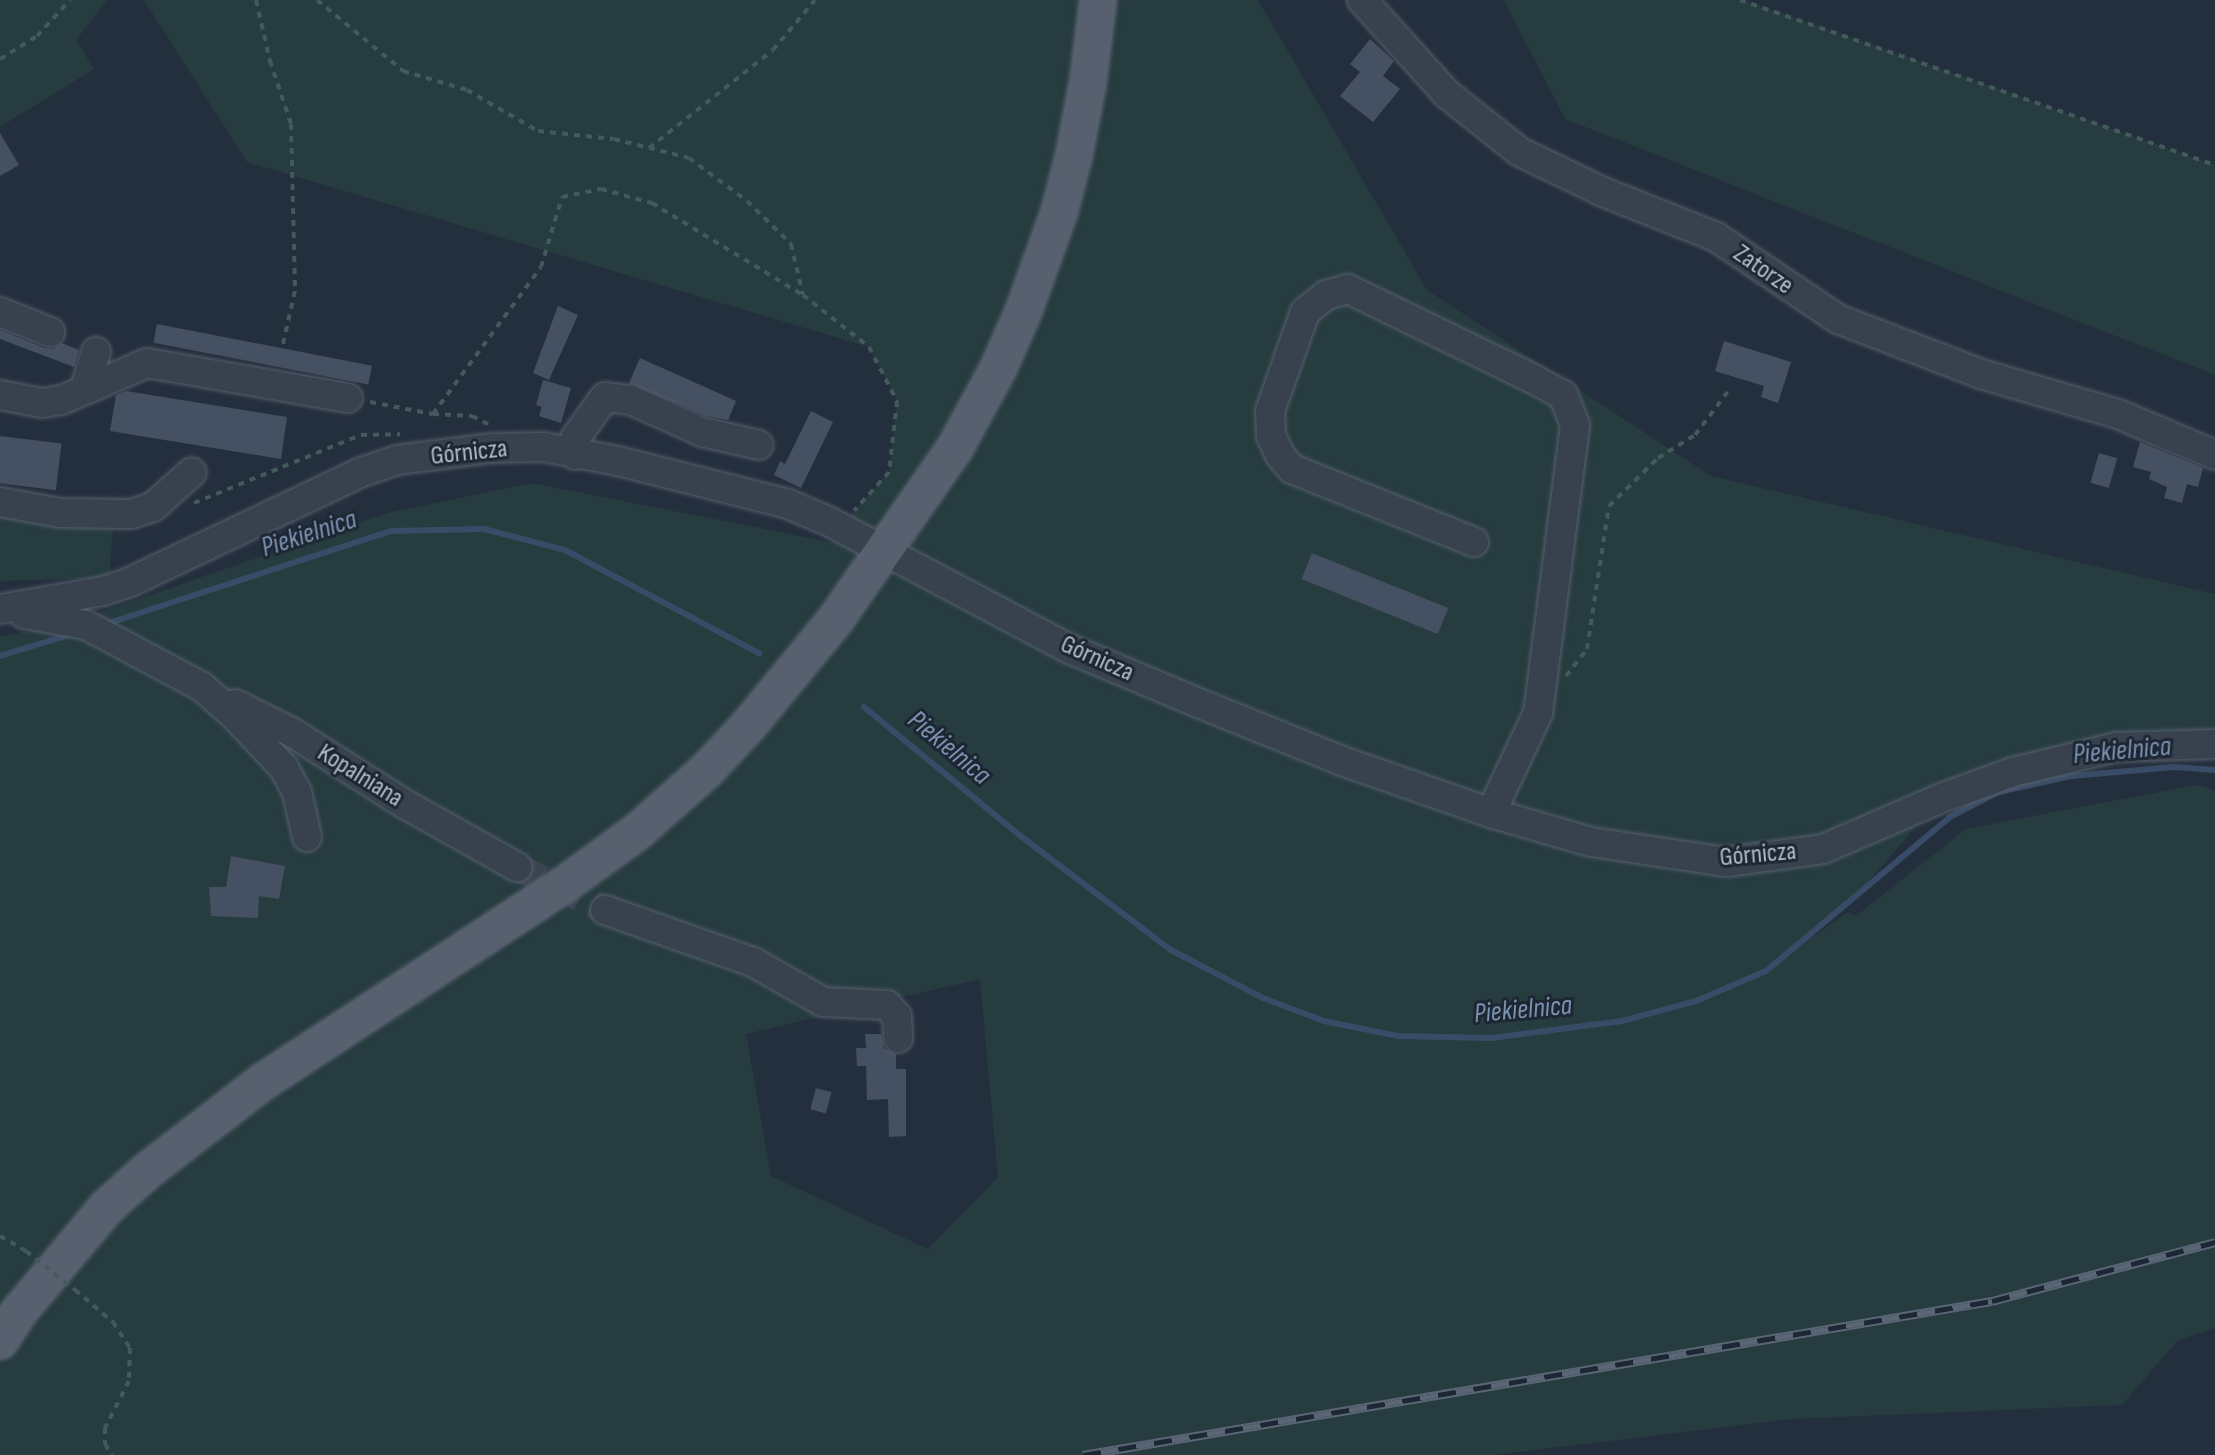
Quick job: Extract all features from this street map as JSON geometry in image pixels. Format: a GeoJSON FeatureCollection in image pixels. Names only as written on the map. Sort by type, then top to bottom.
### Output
{"type":"FeatureCollection","features":[{"type":"Feature","properties":{"kind":"main road"},"geometry":{"type":"LineString","coordinates":[[0,1341],[18,1313],[107,1207],[189,1135],[264,1081],[561,887],[672,802],[749,725],[836,619],[955,448],[998,369],[1024,310],[1059,213],[1074,155],[1088,82],[1098,0]]}},
{"type":"Feature","properties":{"kind":"street","name":"Zatorze"},"geometry":{"type":"LineString","coordinates":[[1362,0],[1447,94],[1520,152],[1580,182],[1716,237],[1838,319],[1981,374],[2118,414],[2215,455]]}},
{"type":"Feature","properties":{"kind":"street"},"geometry":{"type":"LineString","coordinates":[[1474,542],[1292,469],[1280,455],[1271,436],[1270,411],[1305,312],[1326,295],[1348,289],[1563,395],[1575,425],[1538,713],[1491,813]]}},
{"type":"Feature","properties":{"kind":"street"},"geometry":{"type":"LineString","coordinates":[[0,312],[50,332]]}},
{"type":"Feature","properties":{"kind":"street"},"geometry":{"type":"LineString","coordinates":[[85,388],[96,352]]}},
{"type":"Feature","properties":{"kind":"street"},"geometry":{"type":"LineString","coordinates":[[0,395],[42,403],[62,400],[147,363],[348,398]]}},
{"type":"Feature","properties":{"kind":"street"},"geometry":{"type":"LineString","coordinates":[[575,455],[576,437],[605,397],[631,400],[702,432],[759,445]]}},
{"type":"Feature","properties":{"kind":"street","name":"Górnicza"},"geometry":{"type":"LineString","coordinates":[[11,607],[103,591],[130,582],[362,472],[397,460],[492,448],[544,447],[618,461],[788,504],[828,521],[1070,649],[1342,761],[1491,813],[1591,842],[1726,862],[1823,849],[1939,799],[2013,772],[2116,747],[2215,744]]}},
{"type":"Feature","properties":{"kind":"street"},"geometry":{"type":"LineString","coordinates":[[0,502],[60,513],[131,514],[153,507],[192,472]]}},
{"type":"Feature","properties":{"kind":"street","name":"Kopalniana"},"geometry":{"type":"LineString","coordinates":[[11,607],[34,617],[63,619],[86,625],[113,638],[293,733],[403,803],[517,867]]}},
{"type":"Feature","properties":{"kind":"street","name":"Kopalniana"},"geometry":{"type":"LineString","coordinates":[[202,687],[243,723],[284,768],[297,792],[307,837]]}},
{"type":"Feature","properties":{"kind":"street"},"geometry":{"type":"LineString","coordinates":[[605,910],[753,962],[823,1002],[887,1005],[897,1016],[898,1038]]}},
{"type":"Feature","properties":{"kind":"path"},"geometry":{"type":"LineString","coordinates":[[0,59],[37,36],[70,0]]}},
{"type":"Feature","properties":{"kind":"path"},"geometry":{"type":"LineString","coordinates":[[256,0],[270,61],[291,124],[295,291],[282,348]]}},
{"type":"Feature","properties":{"kind":"path"},"geometry":{"type":"LineString","coordinates":[[317,0],[403,71],[467,90],[538,131],[614,139],[689,158],[747,201],[791,244],[803,295]]}},
{"type":"Feature","properties":{"kind":"path"},"geometry":{"type":"LineString","coordinates":[[649,148],[773,50],[815,0]]}},
{"type":"Feature","properties":{"kind":"path"},"geometry":{"type":"LineString","coordinates":[[1740,0],[2215,165]]}},
{"type":"Feature","properties":{"kind":"path"},"geometry":{"type":"LineString","coordinates":[[433,414],[541,267],[562,197],[601,189],[652,203],[803,295],[869,347],[897,401],[889,472],[849,517]]}},
{"type":"Feature","properties":{"kind":"path"},"geometry":{"type":"LineString","coordinates":[[1538,713],[1587,649],[1609,506],[1658,458],[1695,435],[1729,390]]}},
{"type":"Feature","properties":{"kind":"path"},"geometry":{"type":"LineString","coordinates":[[348,398],[433,414],[472,416],[495,430],[485,429]]}},
{"type":"Feature","properties":{"kind":"path"},"geometry":{"type":"LineString","coordinates":[[190,504],[361,435],[411,433]]}},
{"type":"Feature","properties":{"kind":"path"},"geometry":{"type":"LineString","coordinates":[[0,1236],[26,1251],[113,1322],[130,1348],[129,1381],[105,1428],[105,1444],[112,1455]]}},
{"type":"Feature","properties":{"kind":"green space"},"geometry":{"type":"Polygon","coordinates":[[[0,0],[107,0],[76,40],[94,69],[0,127],[0,0]]]}},
{"type":"Feature","properties":{"kind":"green space"},"geometry":{"type":"Polygon","coordinates":[[[144,0],[1258,0],[1427,290],[1711,476],[2215,594],[2215,745],[2200,743],[1939,799],[1850,904],[1786,956],[1848,912],[1856,916],[1966,829],[2196,785],[2215,790],[2215,1328],[2178,1340],[2122,1405],[1792,1419],[1493,1455],[0,1455],[0,637],[75,621],[387,513],[532,483],[881,552],[849,517],[889,472],[897,401],[869,347],[247,162],[144,0]],[[980,979],[746,1034],[771,1176],[928,1249],[998,1177],[980,979]]]}},
{"type":"Feature","properties":{"kind":"green space"},"geometry":{"type":"Polygon","coordinates":[[[1504,0],[1744,0],[2215,165],[2215,375],[1565,119],[1504,0]]]}},
{"type":"Feature","properties":{"kind":"green space"},"geometry":{"type":"Polygon","coordinates":[[[0,516],[113,529],[109,578],[0,581],[0,516]]]}},
{"type":"Feature","properties":{"kind":"building"},"geometry":{"type":"Polygon","coordinates":[[[1370,39],[1394,61],[1383,76],[1400,89],[1373,122],[1340,96],[1360,72],[1350,64],[1370,39]]]}},
{"type":"Feature","properties":{"kind":"building"},"geometry":{"type":"Polygon","coordinates":[[[0,133],[19,165],[0,176],[0,133]]]}},
{"type":"Feature","properties":{"kind":"building"},"geometry":{"type":"Polygon","coordinates":[[[558,306],[578,315],[549,380],[533,373],[558,306]]]}},
{"type":"Feature","properties":{"kind":"building"},"geometry":{"type":"Polygon","coordinates":[[[157,324],[372,366],[368,384],[153,343],[157,324]]]}},
{"type":"Feature","properties":{"kind":"building"},"geometry":{"type":"Polygon","coordinates":[[[0,330],[44,348],[53,349],[62,343],[79,350],[74,367],[0,339],[0,330]]]}},
{"type":"Feature","properties":{"kind":"building"},"geometry":{"type":"Polygon","coordinates":[[[1724,341],[1791,362],[1778,403],[1761,397],[1764,386],[1715,371],[1724,341]]]}},
{"type":"Feature","properties":{"kind":"building"},"geometry":{"type":"Polygon","coordinates":[[[640,358],[736,401],[728,420],[707,416],[629,383],[640,358]]]}},
{"type":"Feature","properties":{"kind":"building"},"geometry":{"type":"Polygon","coordinates":[[[543,380],[571,388],[561,423],[539,416],[542,407],[536,405],[543,380]]]}},
{"type":"Feature","properties":{"kind":"building"},"geometry":{"type":"Polygon","coordinates":[[[126,391],[287,417],[281,459],[110,431],[116,395],[126,391]]]}},
{"type":"Feature","properties":{"kind":"building"},"geometry":{"type":"Polygon","coordinates":[[[811,411],[833,422],[801,488],[774,475],[780,461],[785,464],[811,411]]]}},
{"type":"Feature","properties":{"kind":"building"},"geometry":{"type":"Polygon","coordinates":[[[0,436],[62,444],[56,490],[0,483],[0,436]]]}},
{"type":"Feature","properties":{"kind":"building"},"geometry":{"type":"Polygon","coordinates":[[[2140,442],[2203,468],[2198,487],[2187,484],[2182,503],[2164,498],[2167,487],[2149,479],[2151,472],[2133,467],[2140,442]]]}},
{"type":"Feature","properties":{"kind":"building"},"geometry":{"type":"Polygon","coordinates":[[[2099,453],[2117,458],[2109,488],[2090,483],[2099,453]]]}},
{"type":"Feature","properties":{"kind":"building"},"geometry":{"type":"Polygon","coordinates":[[[1312,553],[1448,608],[1438,634],[1302,579],[1312,553]]]}},
{"type":"Feature","properties":{"kind":"building"},"geometry":{"type":"Polygon","coordinates":[[[231,856],[285,866],[279,899],[259,896],[258,918],[211,916],[209,887],[226,887],[231,856]]]}},
{"type":"Feature","properties":{"kind":"building"},"geometry":{"type":"Polygon","coordinates":[[[865,1034],[881,1034],[884,1048],[896,1054],[896,1069],[906,1069],[906,1136],[889,1137],[888,1099],[867,1100],[866,1066],[857,1066],[856,1048],[866,1048],[865,1034]]]}},
{"type":"Feature","properties":{"kind":"building"},"geometry":{"type":"Polygon","coordinates":[[[816,1088],[831,1092],[826,1113],[810,1109],[816,1088]]]}},
{"type":"Feature","properties":{"kind":"waterway","name":"Piekielnica"},"geometry":{"type":"LineString","coordinates":[[106,624],[391,531],[484,529],[565,550],[759,653]]}},
{"type":"Feature","properties":{"kind":"waterway","name":"Piekielnica"},"geometry":{"type":"LineString","coordinates":[[0,656],[72,634]]}},
{"type":"Feature","properties":{"kind":"waterway","name":"Piekielnica"},"geometry":{"type":"LineString","coordinates":[[864,707],[1018,834],[1171,950],[1263,998],[1324,1021],[1398,1036],[1491,1038],[1622,1021],[1696,1001],[1766,971],[1950,817],[1998,792],[2072,776],[2174,767],[2215,770]]}},
{"type":"Feature","properties":{"kind":"tunnel"},"geometry":{"type":"LineString","coordinates":[[517,867],[605,910]]}},
{"type":"Feature","properties":{"kind":"railway"},"geometry":{"type":"LineString","coordinates":[[1083,1455],[1992,1301],[2215,1242]]}}]}
